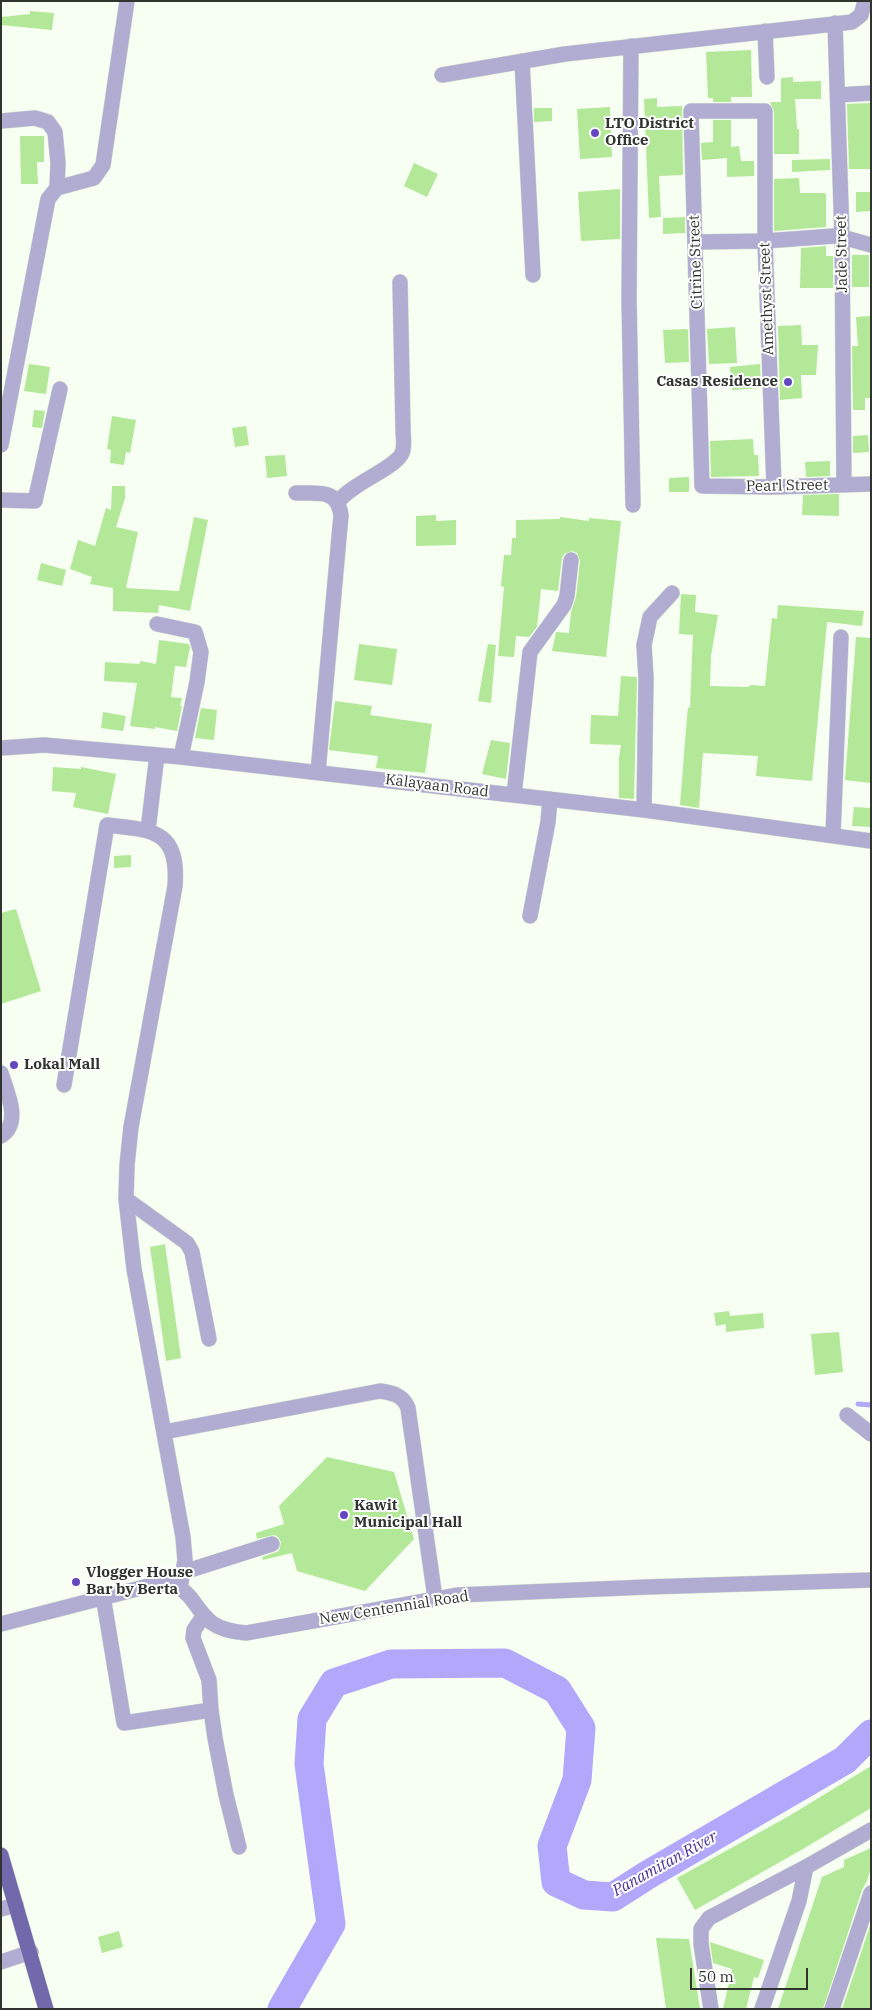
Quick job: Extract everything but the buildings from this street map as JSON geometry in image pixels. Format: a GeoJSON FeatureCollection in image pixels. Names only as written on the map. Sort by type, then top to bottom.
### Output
{"type":"FeatureCollection","features":[{"type":"Feature","properties":{"kind":"main road"},"geometry":{"type":"LineString","coordinates":[[1,1855],[10,1898],[31,1952],[46,2009]]}},
{"type":"Feature","properties":{"kind":"street"},"geometry":{"type":"LineString","coordinates":[[1,445],[48,199],[57,188],[94,178],[103,165],[127,1]]}},
{"type":"Feature","properties":{"kind":"street"},"geometry":{"type":"LineString","coordinates":[[442,75],[522,60],[852,22],[861,15],[865,1]]}},
{"type":"Feature","properties":{"kind":"street","name":"Jade Street"},"geometry":{"type":"LineString","coordinates":[[835,23],[842,237],[844,485]]}},
{"type":"Feature","properties":{"kind":"street"},"geometry":{"type":"LineString","coordinates":[[765,31],[767,78]]}},
{"type":"Feature","properties":{"kind":"street"},"geometry":{"type":"LineString","coordinates":[[631,46],[629,300],[633,505]]}},
{"type":"Feature","properties":{"kind":"street"},"geometry":{"type":"LineString","coordinates":[[522,60],[534,275]]}},
{"type":"Feature","properties":{"kind":"street"},"geometry":{"type":"LineString","coordinates":[[838,96],[871,93]]}},
{"type":"Feature","properties":{"kind":"street","name":"Citrine Street"},"geometry":{"type":"LineString","coordinates":[[702,486],[691,111],[765,111]]}},
{"type":"Feature","properties":{"kind":"street","name":"Amethyst Street"},"geometry":{"type":"LineString","coordinates":[[765,111],[765,241],[774,487]]}},
{"type":"Feature","properties":{"kind":"street"},"geometry":{"type":"LineString","coordinates":[[1,121],[35,118],[48,122],[55,132],[58,163],[57,188]]}},
{"type":"Feature","properties":{"kind":"street"},"geometry":{"type":"LineString","coordinates":[[696,242],[842,237],[871,245]]}},
{"type":"Feature","properties":{"kind":"street"},"geometry":{"type":"LineString","coordinates":[[338,502],[351,488],[393,463],[402,453],[404,429],[400,282]]}},
{"type":"Feature","properties":{"kind":"street"},"geometry":{"type":"LineString","coordinates":[[1,500],[35,501],[60,389]]}},
{"type":"Feature","properties":{"kind":"street","name":"Pearl Street"},"geometry":{"type":"LineString","coordinates":[[702,486],[774,487],[871,484]]}},
{"type":"Feature","properties":{"kind":"street"},"geometry":{"type":"LineString","coordinates":[[296,494],[326,494],[335,498],[341,515],[318,772]]}},
{"type":"Feature","properties":{"kind":"street"},"geometry":{"type":"LineString","coordinates":[[514,795],[530,652],[564,605],[567,596],[571,560]]}},
{"type":"Feature","properties":{"kind":"street"},"geometry":{"type":"LineString","coordinates":[[644,810],[646,678],[644,645],[650,617],[672,593]]}},
{"type":"Feature","properties":{"kind":"street"},"geometry":{"type":"LineString","coordinates":[[157,624],[194,632],[201,652],[197,682],[181,757]]}},
{"type":"Feature","properties":{"kind":"street"},"geometry":{"type":"LineString","coordinates":[[833,835],[841,637]]}},
{"type":"Feature","properties":{"kind":"street","name":"Kalayaan Road"},"geometry":{"type":"LineString","coordinates":[[1,748],[44,745],[181,757],[644,810],[871,841]]}},
{"type":"Feature","properties":{"kind":"street"},"geometry":{"type":"LineString","coordinates":[[148,830],[157,755]]}},
{"type":"Feature","properties":{"kind":"street"},"geometry":{"type":"LineString","coordinates":[[530,916],[548,822],[550,799]]}},
{"type":"Feature","properties":{"kind":"street"},"geometry":{"type":"LineString","coordinates":[[1,1624],[103,1596],[156,1584],[180,1588],[184,1572],[183,1537],[134,1269],[126,1200],[131,1127],[176,872],[175,859],[170,848],[164,840],[148,830],[107,825],[64,1086]]}},
{"type":"Feature","properties":{"kind":"street"},"geometry":{"type":"LineString","coordinates":[[1,1074],[12,1116],[10,1127],[1,1136]]}},
{"type":"Feature","properties":{"kind":"street"},"geometry":{"type":"LineString","coordinates":[[126,1200],[187,1243],[192,1252],[208,1339]]}},
{"type":"Feature","properties":{"kind":"street"},"geometry":{"type":"LineString","coordinates":[[164,1432],[380,1391],[394,1393],[405,1401],[408,1408],[435,1598]]}},
{"type":"Feature","properties":{"kind":"street"},"geometry":{"type":"LineString","coordinates":[[847,1415],[871,1434]]}},
{"type":"Feature","properties":{"kind":"street"},"geometry":{"type":"LineString","coordinates":[[184,1572],[272,1544]]}},
{"type":"Feature","properties":{"kind":"street","name":"New Centennial Road"},"geometry":{"type":"LineString","coordinates":[[180,1588],[194,1599],[212,1623],[222,1628],[246,1633],[458,1595],[871,1580]]}},
{"type":"Feature","properties":{"kind":"street"},"geometry":{"type":"LineString","coordinates":[[103,1596],[124,1723],[211,1710]]}},
{"type":"Feature","properties":{"kind":"street"},"geometry":{"type":"LineString","coordinates":[[204,1614],[194,1630],[193,1638],[208,1680],[211,1710],[226,1795],[239,1847]]}},
{"type":"Feature","properties":{"kind":"street"},"geometry":{"type":"LineString","coordinates":[[711,2009],[700,1944],[701,1930],[709,1918],[871,1830]]}},
{"type":"Feature","properties":{"kind":"street"},"geometry":{"type":"LineString","coordinates":[[762,2009],[799,1901],[806,1867]]}},
{"type":"Feature","properties":{"kind":"street"},"geometry":{"type":"LineString","coordinates":[[832,2009],[871,1893]]}},
{"type":"Feature","properties":{"kind":"street"},"geometry":{"type":"LineString","coordinates":[[1,1909],[10,1898]]}},
{"type":"Feature","properties":{"kind":"street"},"geometry":{"type":"LineString","coordinates":[[1,1962],[31,1952]]}},
{"type":"Feature","properties":{"kind":"waterway"},"geometry":{"type":"LineString","coordinates":[[858,1404],[871,1405]]}},
{"type":"Feature","properties":{"kind":"waterway","name":"Panamitan River"},"geometry":{"type":"LineString","coordinates":[[282,2009],[331,1924],[309,1764],[312,1719],[334,1683],[391,1664],[505,1663],[557,1690],[581,1728],[577,1780],[552,1846],[556,1882],[584,1895],[613,1897],[845,1760],[871,1734]]}},
{"type":"Feature","properties":{"kind":"place","name":"LTO District Office"},"geometry":{"type":"Point","coordinates":[595,133]}},
{"type":"Feature","properties":{"kind":"place","name":"Casas Residence"},"geometry":{"type":"Point","coordinates":[788,382]}},
{"type":"Feature","properties":{"kind":"place","name":"Lokal Mall"},"geometry":{"type":"Point","coordinates":[14,1065]}},
{"type":"Feature","properties":{"kind":"place","name":"Kawit Municipal Hall"},"geometry":{"type":"Point","coordinates":[344,1515]}},
{"type":"Feature","properties":{"kind":"place","name":"Vlogger House Bar by Berta"},"geometry":{"type":"Point","coordinates":[76,1582]}}]}
